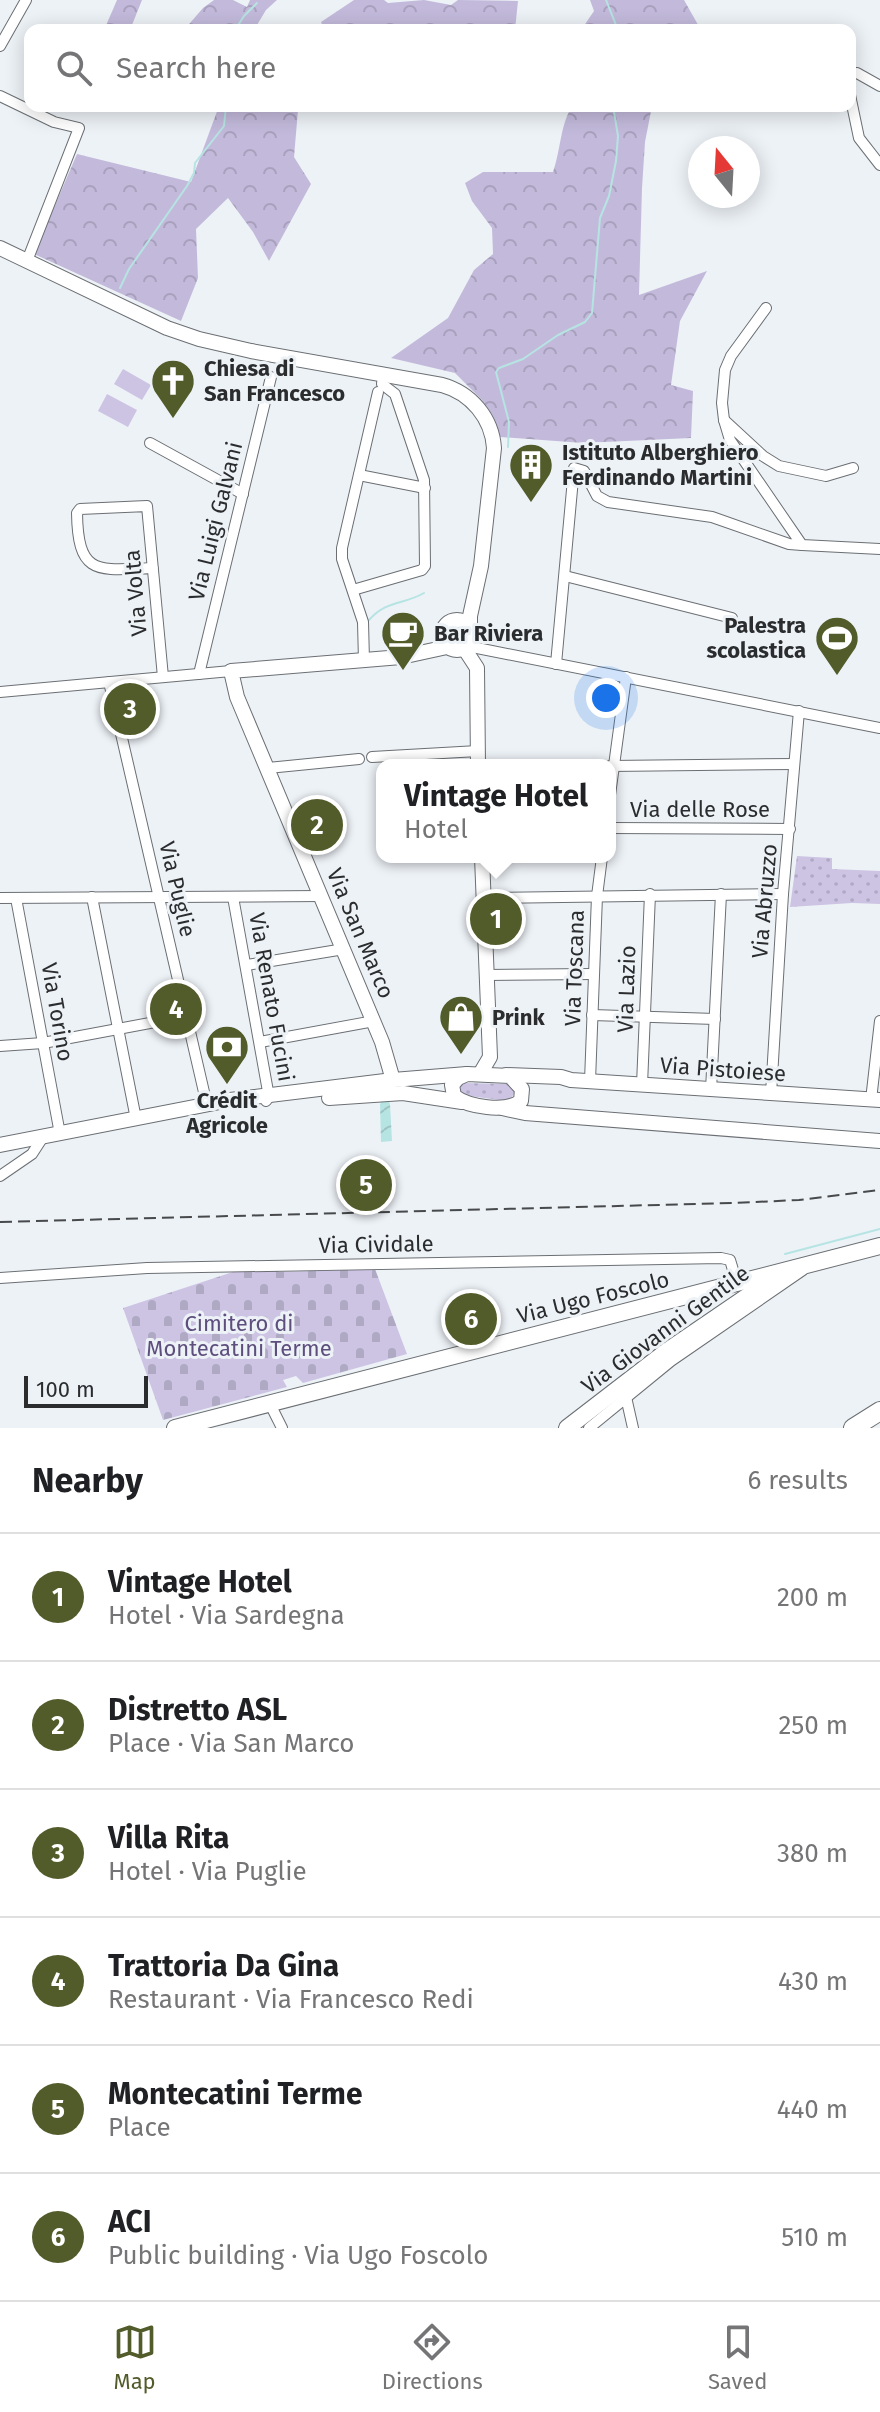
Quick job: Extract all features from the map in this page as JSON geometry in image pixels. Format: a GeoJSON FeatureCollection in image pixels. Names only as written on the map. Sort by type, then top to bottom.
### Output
{"type":"FeatureCollection","features":[{"type":"Feature","properties":{"kind":"highway"},"geometry":{"type":"LineString","coordinates":[[853,1428],[880,1411]]}},
{"type":"Feature","properties":{"kind":"main road"},"geometry":{"type":"LineString","coordinates":[[0,248],[167,328],[199,339],[456,389],[477,406],[491,431],[494,456],[481,566],[468,640],[455,650],[447,647],[401,657],[231,671]]}},
{"type":"Feature","properties":{"kind":"main road"},"geometry":{"type":"LineString","coordinates":[[401,657],[425,648],[473,600]]}},
{"type":"Feature","properties":{"kind":"main road"},"geometry":{"type":"LineString","coordinates":[[453,620],[463,621],[477,668],[478,758]]}},
{"type":"Feature","properties":{"kind":"main road"},"geometry":{"type":"LineString","coordinates":[[442,632],[442,640],[447,647]]}},
{"type":"Feature","properties":{"kind":"main road","name":"Via San Marco"},"geometry":{"type":"LineString","coordinates":[[231,671],[237,697],[374,1021],[393,1080]]}},
{"type":"Feature","properties":{"kind":"main road"},"geometry":{"type":"LineString","coordinates":[[462,1102],[454,1096],[452,1085],[458,1078],[473,1074],[490,1057],[482,863]]}},
{"type":"Feature","properties":{"kind":"main road"},"geometry":{"type":"LineString","coordinates":[[267,1099],[393,1080],[473,1074],[506,1075],[527,1088],[532,1108],[550,1113]]}},
{"type":"Feature","properties":{"kind":"main road","name":"Via Pistoiese"},"geometry":{"type":"LineString","coordinates":[[502,1108],[514,1106],[527,1088],[571,1080],[875,1100]]}},
{"type":"Feature","properties":{"kind":"main road"},"geometry":{"type":"LineString","coordinates":[[0,1145],[212,1104],[399,1092],[525,1113],[880,1141]]}},
{"type":"Feature","properties":{"kind":"main road","name":"Via Ugo Foscolo"},"geometry":{"type":"LineString","coordinates":[[175,1428],[880,1246]]}},
{"type":"Feature","properties":{"kind":"main road","name":"Via Giovanni Gentile"},"geometry":{"type":"LineString","coordinates":[[567,1428],[667,1351],[789,1268]]}},
{"type":"Feature","properties":{"kind":"main road"},"geometry":{"type":"LineString","coordinates":[[715,1289],[727,1310]]}},
{"type":"Feature","properties":{"kind":"street"},"geometry":{"type":"LineString","coordinates":[[0,46],[26,0]]}},
{"type":"Feature","properties":{"kind":"street"},"geometry":{"type":"LineString","coordinates":[[856,73],[880,86]]}},
{"type":"Feature","properties":{"kind":"street"},"geometry":{"type":"LineString","coordinates":[[0,96],[24,108]]}},
{"type":"Feature","properties":{"kind":"street"},"geometry":{"type":"LineString","coordinates":[[27,261],[79,128],[54,122],[33,112]]}},
{"type":"Feature","properties":{"kind":"street"},"geometry":{"type":"LineString","coordinates":[[854,112],[859,138],[880,165]]}},
{"type":"Feature","properties":{"kind":"street"},"geometry":{"type":"LineString","coordinates":[[766,308],[731,356],[725,370],[724,420],[730,440],[802,545]]}},
{"type":"Feature","properties":{"kind":"street"},"geometry":{"type":"LineString","coordinates":[[353,590],[424,568],[425,488],[395,394],[383,385],[383,375]]}},
{"type":"Feature","properties":{"kind":"street","name":"Via Luigi Galvani"},"geometry":{"type":"LineString","coordinates":[[199,674],[271,377]]}},
{"type":"Feature","properties":{"kind":"street"},"geometry":{"type":"LineString","coordinates":[[364,661],[363,622],[342,559],[342,548],[378,392]]}},
{"type":"Feature","properties":{"kind":"street"},"geometry":{"type":"LineString","coordinates":[[724,420],[763,456],[779,466],[826,476],[853,468]]}},
{"type":"Feature","properties":{"kind":"street"},"geometry":{"type":"LineString","coordinates":[[150,443],[243,494]]}},
{"type":"Feature","properties":{"kind":"street"},"geometry":{"type":"LineString","coordinates":[[556,664],[574,468],[584,471],[597,496],[608,502],[712,517],[789,544],[880,549]]}},
{"type":"Feature","properties":{"kind":"street"},"geometry":{"type":"LineString","coordinates":[[359,475],[425,488]]}},
{"type":"Feature","properties":{"kind":"street","name":"Via Volta"},"geometry":{"type":"LineString","coordinates":[[153,568],[111,570],[95,566],[86,559],[77,543],[77,513],[80,509],[147,506],[153,568],[163,677]]}},
{"type":"Feature","properties":{"kind":"street"},"geometry":{"type":"LineString","coordinates":[[565,576],[732,618]]}},
{"type":"Feature","properties":{"kind":"street"},"geometry":{"type":"LineString","coordinates":[[468,640],[486,649],[556,664],[880,728]]}},
{"type":"Feature","properties":{"kind":"street"},"geometry":{"type":"LineString","coordinates":[[0,692],[231,671]]}},
{"type":"Feature","properties":{"kind":"street"},"geometry":{"type":"LineString","coordinates":[[613,759],[626,677]]}},
{"type":"Feature","properties":{"kind":"street","name":"Via Puglie"},"geometry":{"type":"LineString","coordinates":[[109,682],[187,1016],[212,1104]]}},
{"type":"Feature","properties":{"kind":"street","name":"Via Abruzzo"},"geometry":{"type":"LineString","coordinates":[[771,1094],[783,894],[799,711]]}},
{"type":"Feature","properties":{"kind":"street"},"geometry":{"type":"LineString","coordinates":[[372,757],[478,758]]}},
{"type":"Feature","properties":{"kind":"street"},"geometry":{"type":"LineString","coordinates":[[268,768],[359,759]]}},
{"type":"Feature","properties":{"kind":"street"},"geometry":{"type":"LineString","coordinates":[[616,766],[794,764]]}},
{"type":"Feature","properties":{"kind":"street","name":"Via delle Rose"},"geometry":{"type":"LineString","coordinates":[[616,828],[790,829]]}},
{"type":"Feature","properties":{"kind":"street","name":"Via Toscana"},"geometry":{"type":"LineString","coordinates":[[590,1081],[597,896],[601,863]]}},
{"type":"Feature","properties":{"kind":"street","name":"Via Lazio"},"geometry":{"type":"LineString","coordinates":[[642,1085],[650,894]]}},
{"type":"Feature","properties":{"kind":"street"},"geometry":{"type":"LineString","coordinates":[[711,1090],[721,894]]}},
{"type":"Feature","properties":{"kind":"street"},"geometry":{"type":"LineString","coordinates":[[483,898],[783,894]]}},
{"type":"Feature","properties":{"kind":"street"},"geometry":{"type":"LineString","coordinates":[[0,898],[321,896]]}},
{"type":"Feature","properties":{"kind":"street"},"geometry":{"type":"LineString","coordinates":[[92,897],[136,1119]]}},
{"type":"Feature","properties":{"kind":"street","name":"Via Renato Fucini"},"geometry":{"type":"LineString","coordinates":[[233,897],[260,1042],[267,1099]]}},
{"type":"Feature","properties":{"kind":"street","name":"Via Torino"},"geometry":{"type":"LineString","coordinates":[[16,898],[60,1134]]}},
{"type":"Feature","properties":{"kind":"street"},"geometry":{"type":"LineString","coordinates":[[247,965],[344,949]]}},
{"type":"Feature","properties":{"kind":"street"},"geometry":{"type":"LineString","coordinates":[[486,975],[593,974]]}},
{"type":"Feature","properties":{"kind":"street"},"geometry":{"type":"LineString","coordinates":[[592,1015],[715,1019]]}},
{"type":"Feature","properties":{"kind":"street"},"geometry":{"type":"LineString","coordinates":[[0,1046],[43,1043],[187,1016]]}},
{"type":"Feature","properties":{"kind":"street"},"geometry":{"type":"LineString","coordinates":[[260,1042],[374,1021]]}},
{"type":"Feature","properties":{"kind":"street"},"geometry":{"type":"LineString","coordinates":[[875,1100],[880,1021]]}},
{"type":"Feature","properties":{"kind":"street"},"geometry":{"type":"LineString","coordinates":[[0,1176],[32,1154],[43,1137]]}},
{"type":"Feature","properties":{"kind":"street","name":"Via Cividale"},"geometry":{"type":"LineString","coordinates":[[0,1278],[147,1268],[726,1259],[732,1265],[737,1283]]}},
{"type":"Feature","properties":{"kind":"street"},"geometry":{"type":"LineString","coordinates":[[589,1428],[671,1361],[814,1261]]}},
{"type":"Feature","properties":{"kind":"street"},"geometry":{"type":"LineString","coordinates":[[626,1397],[633,1428]]}},
{"type":"Feature","properties":{"kind":"street"},"geometry":{"type":"LineString","coordinates":[[270,1404],[282,1428]]}},
{"type":"Feature","properties":{"kind":"green space"},"geometry":{"type":"Polygon","coordinates":[[[117,0],[142,0],[132,24],[107,24],[117,0]]]}},
{"type":"Feature","properties":{"kind":"green space"},"geometry":{"type":"Polygon","coordinates":[[[214,0],[233,0],[247,7],[250,0],[277,0],[258,24],[189,24],[214,0]]]}},
{"type":"Feature","properties":{"kind":"green space"},"geometry":{"type":"Polygon","coordinates":[[[354,0],[384,0],[388,3],[424,0],[451,5],[458,0],[518,1],[516,24],[321,22],[354,0]]]}},
{"type":"Feature","properties":{"kind":"green space"},"geometry":{"type":"Polygon","coordinates":[[[590,0],[684,0],[698,24],[585,24],[594,11],[590,0]]]}},
{"type":"Feature","properties":{"kind":"green space"},"geometry":{"type":"Polygon","coordinates":[[[217,112],[298,112],[294,157],[311,184],[269,261],[253,232],[228,198],[196,229],[198,278],[181,321],[34,254],[77,154],[191,182],[217,112]]]}},
{"type":"Feature","properties":{"kind":"green space"},"geometry":{"type":"Polygon","coordinates":[[[569,112],[651,112],[642,188],[639,295],[707,271],[680,321],[671,385],[693,391],[691,438],[583,443],[500,437],[482,400],[455,373],[391,358],[448,318],[474,270],[493,254],[492,228],[472,201],[465,183],[483,172],[553,172],[569,112]]]}},
{"type":"Feature","properties":{"kind":"green space"},"geometry":{"type":"Polygon","coordinates":[[[123,369],[151,385],[142,400],[114,384],[123,369]]]}},
{"type":"Feature","properties":{"kind":"green space"},"geometry":{"type":"Polygon","coordinates":[[[107,394],[137,410],[128,427],[98,411],[107,394]]]}},
{"type":"Feature","properties":{"kind":"green space"},"geometry":{"type":"Polygon","coordinates":[[[457,626],[466,635],[457,644],[448,635],[457,626]]]}},
{"type":"Feature","properties":{"kind":"green space"},"geometry":{"type":"Polygon","coordinates":[[[797,856],[832,858],[832,869],[880,871],[880,904],[790,907],[797,856]]]}},
{"type":"Feature","properties":{"kind":"green space"},"geometry":{"type":"Polygon","coordinates":[[[464,1083],[509,1084],[515,1092],[506,1101],[463,1095],[459,1088],[464,1083]]]}},
{"type":"Feature","properties":{"kind":"green space","name":"Cimitero di Montecatini Terme"},"geometry":{"type":"Polygon","coordinates":[[[275,1268],[279,1272],[375,1269],[407,1354],[303,1383],[296,1376],[283,1380],[287,1387],[163,1420],[123,1308],[239,1270],[275,1268]]]}},
{"type":"Feature","properties":{"kind":"water"},"geometry":{"type":"Polygon","coordinates":[[[388,1100],[392,1141],[381,1142],[380,1104],[388,1100]]]}},
{"type":"Feature","properties":{"kind":"waterway"},"geometry":{"type":"LineString","coordinates":[[606,0],[616,24]]}},
{"type":"Feature","properties":{"kind":"waterway"},"geometry":{"type":"LineString","coordinates":[[239,24],[257,3]]}},
{"type":"Feature","properties":{"kind":"waterway"},"geometry":{"type":"LineString","coordinates":[[120,288],[129,269],[187,186],[195,163],[224,126],[225,112]]}},
{"type":"Feature","properties":{"kind":"waterway"},"geometry":{"type":"LineString","coordinates":[[508,447],[509,422],[496,372],[585,322],[592,313],[600,218],[609,196],[616,161],[618,136],[614,112]]}},
{"type":"Feature","properties":{"kind":"waterway"},"geometry":{"type":"LineString","coordinates":[[369,620],[382,609],[424,593]]}},
{"type":"Feature","properties":{"kind":"waterway"},"geometry":{"type":"LineString","coordinates":[[785,1254],[880,1229]]}},
{"type":"Feature","properties":{"kind":"railway"},"geometry":{"type":"LineString","coordinates":[[0,1222],[733,1203],[799,1200],[880,1190]]}},
{"type":"Feature","properties":{"kind":"place","name":"Chiesa di San Francesco"},"geometry":{"type":"Point","coordinates":[173,420]}},
{"type":"Feature","properties":{"kind":"place","name":"Istituto Alberghiero Ferdinando Martini"},"geometry":{"type":"Point","coordinates":[531,504]}},
{"type":"Feature","properties":{"kind":"place","name":"Bar Riviera"},"geometry":{"type":"Point","coordinates":[403,672]}},
{"type":"Feature","properties":{"kind":"place","name":"Palestra scolastica"},"geometry":{"type":"Point","coordinates":[837,677]}},
{"type":"Feature","properties":{"kind":"place","name":"Villa Rita"},"geometry":{"type":"Point","coordinates":[130,709]}},
{"type":"Feature","properties":{"kind":"place","name":"Distretto ASL"},"geometry":{"type":"Point","coordinates":[317,825]}},
{"type":"Feature","properties":{"kind":"place","name":"Vintage Hotel"},"geometry":{"type":"Point","coordinates":[496,919]}},
{"type":"Feature","properties":{"kind":"place","name":"Trattoria Da Gina"},"geometry":{"type":"Point","coordinates":[176,1009]}},
{"type":"Feature","properties":{"kind":"place","name":"Prink"},"geometry":{"type":"Point","coordinates":[461,1056]}},
{"type":"Feature","properties":{"kind":"place","name":"Crédit Agricole"},"geometry":{"type":"Point","coordinates":[227,1086]}},
{"type":"Feature","properties":{"kind":"place","name":"Montecatini Terme"},"geometry":{"type":"Point","coordinates":[366,1185]}},
{"type":"Feature","properties":{"kind":"place","name":"ACI"},"geometry":{"type":"Point","coordinates":[471,1319]}}]}
